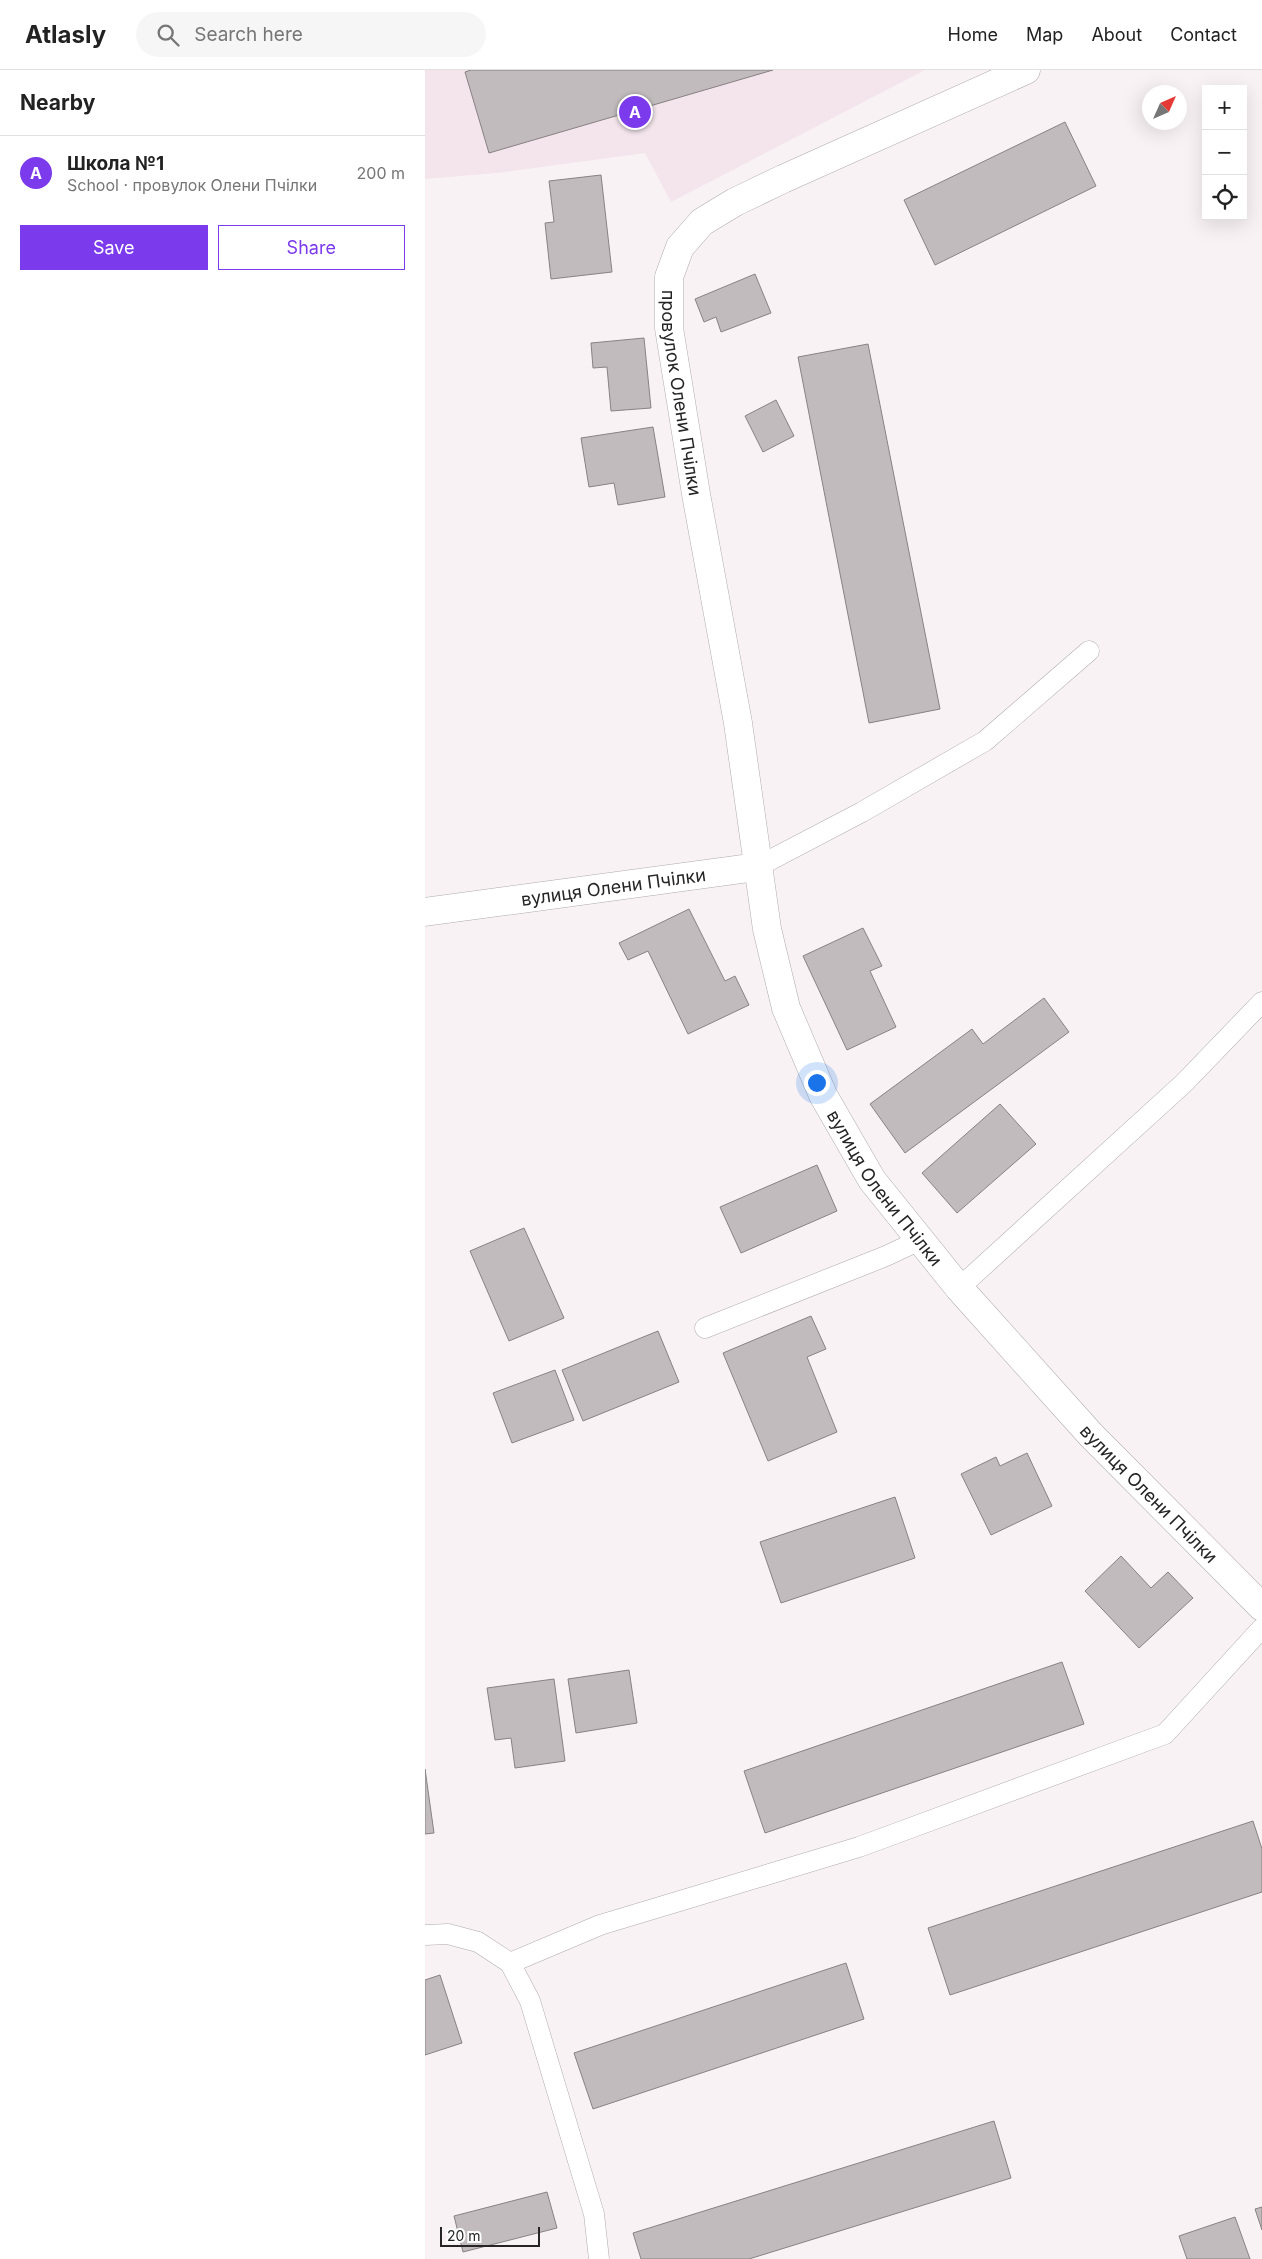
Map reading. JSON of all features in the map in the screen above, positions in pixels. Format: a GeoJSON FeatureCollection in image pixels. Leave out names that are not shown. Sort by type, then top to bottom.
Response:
{"type":"FeatureCollection","features":[{"type":"Feature","properties":{"kind":"street","name":"провулок Олени Пчілки"},"geometry":{"type":"LineString","coordinates":[[757,867],[738,723],[696,494],[669,328],[669,276],[680,247],[701,222],[735,202],[1026,70]]}},
{"type":"Feature","properties":{"kind":"street","name":"вулиця Олени Пчілки"},"geometry":{"type":"LineString","coordinates":[[425,912],[757,867],[767,929],[786,1008],[823,1095],[871,1180],[959,1288],[1091,1435],[1262,1607]]}},
{"type":"Feature","properties":{"kind":"lane"},"geometry":{"type":"LineString","coordinates":[[757,867],[862,812],[985,741],[1089,651]]}},
{"type":"Feature","properties":{"kind":"lane"},"geometry":{"type":"LineString","coordinates":[[959,1288],[1184,1083],[1262,1002]]}},
{"type":"Feature","properties":{"kind":"lane"},"geometry":{"type":"LineString","coordinates":[[705,1328],[886,1256],[920,1240]]}},
{"type":"Feature","properties":{"kind":"lane"},"geometry":{"type":"LineString","coordinates":[[510,1963],[600,1925],[859,1847],[1165,1734],[1262,1628]]}},
{"type":"Feature","properties":{"kind":"lane"},"geometry":{"type":"LineString","coordinates":[[425,1935],[447,1934],[478,1942],[510,1963],[533,2010],[594,2214],[599,2259]]}},
{"type":"Feature","properties":{"kind":"shaded area"},"geometry":{"type":"Polygon","coordinates":[[[425,70],[925,70],[671,202],[645,153],[497,173],[425,179],[425,70]]]}},
{"type":"Feature","properties":{"kind":"building"},"geometry":{"type":"Polygon","coordinates":[[[471,70],[773,70],[489,153],[465,72],[471,70]]]}},
{"type":"Feature","properties":{"kind":"building"},"geometry":{"type":"Polygon","coordinates":[[[1065,122],[1096,186],[935,265],[904,200],[1065,122]]]}},
{"type":"Feature","properties":{"kind":"building"},"geometry":{"type":"Polygon","coordinates":[[[601,175],[612,272],[551,279],[545,223],[554,222],[549,181],[601,175]]]}},
{"type":"Feature","properties":{"kind":"building"},"geometry":{"type":"Polygon","coordinates":[[[755,274],[771,313],[721,332],[716,317],[704,322],[695,299],[755,274]]]}},
{"type":"Feature","properties":{"kind":"building"},"geometry":{"type":"Polygon","coordinates":[[[644,338],[651,408],[611,411],[607,367],[593,368],[591,343],[644,338]]]}},
{"type":"Feature","properties":{"kind":"building"},"geometry":{"type":"Polygon","coordinates":[[[868,344],[940,709],[869,723],[798,357],[868,344]]]}},
{"type":"Feature","properties":{"kind":"building"},"geometry":{"type":"Polygon","coordinates":[[[776,400],[794,436],[763,452],[745,416],[776,400]]]}},
{"type":"Feature","properties":{"kind":"building"},"geometry":{"type":"Polygon","coordinates":[[[653,427],[665,497],[618,505],[614,483],[589,487],[581,438],[653,427]]]}},
{"type":"Feature","properties":{"kind":"building"},"geometry":{"type":"Polygon","coordinates":[[[689,909],[725,981],[735,976],[749,1005],[688,1034],[648,951],[628,960],[619,943],[689,909]]]}},
{"type":"Feature","properties":{"kind":"building"},"geometry":{"type":"Polygon","coordinates":[[[863,928],[882,966],[870,971],[896,1027],[847,1050],[803,956],[863,928]]]}},
{"type":"Feature","properties":{"kind":"building"},"geometry":{"type":"Polygon","coordinates":[[[1044,998],[1069,1032],[905,1153],[870,1104],[972,1029],[983,1044],[1044,998]]]}},
{"type":"Feature","properties":{"kind":"building"},"geometry":{"type":"Polygon","coordinates":[[[1000,1104],[1036,1144],[957,1213],[922,1173],[1000,1104]]]}},
{"type":"Feature","properties":{"kind":"building"},"geometry":{"type":"Polygon","coordinates":[[[817,1165],[837,1211],[741,1253],[720,1207],[817,1165]]]}},
{"type":"Feature","properties":{"kind":"building"},"geometry":{"type":"Polygon","coordinates":[[[524,1228],[564,1318],[509,1341],[470,1251],[524,1228]]]}},
{"type":"Feature","properties":{"kind":"building"},"geometry":{"type":"Polygon","coordinates":[[[811,1316],[826,1349],[807,1357],[837,1432],[768,1461],[723,1353],[811,1316]]]}},
{"type":"Feature","properties":{"kind":"building"},"geometry":{"type":"Polygon","coordinates":[[[658,1331],[679,1382],[583,1421],[562,1370],[658,1331]]]}},
{"type":"Feature","properties":{"kind":"building"},"geometry":{"type":"Polygon","coordinates":[[[555,1370],[574,1420],[512,1443],[493,1393],[555,1370]]]}},
{"type":"Feature","properties":{"kind":"building"},"geometry":{"type":"Polygon","coordinates":[[[1027,1453],[1052,1506],[991,1535],[961,1474],[996,1457],[1000,1466],[1027,1453]]]}},
{"type":"Feature","properties":{"kind":"building"},"geometry":{"type":"Polygon","coordinates":[[[895,1497],[915,1558],[781,1603],[760,1542],[895,1497]]]}},
{"type":"Feature","properties":{"kind":"building"},"geometry":{"type":"Polygon","coordinates":[[[1121,1556],[1151,1588],[1168,1572],[1193,1598],[1139,1648],[1085,1591],[1121,1556]]]}},
{"type":"Feature","properties":{"kind":"building"},"geometry":{"type":"Polygon","coordinates":[[[1062,1662],[1084,1724],[765,1833],[744,1771],[1062,1662]]]}},
{"type":"Feature","properties":{"kind":"building"},"geometry":{"type":"Polygon","coordinates":[[[629,1670],[637,1723],[576,1733],[568,1679],[629,1670]]]}},
{"type":"Feature","properties":{"kind":"building"},"geometry":{"type":"Polygon","coordinates":[[[554,1679],[565,1761],[515,1768],[511,1738],[495,1740],[487,1688],[554,1679]]]}},
{"type":"Feature","properties":{"kind":"building"},"geometry":{"type":"Polygon","coordinates":[[[425,1769],[434,1833],[425,1834],[425,1769]]]}},
{"type":"Feature","properties":{"kind":"building"},"geometry":{"type":"Polygon","coordinates":[[[1253,1821],[1262,1849],[1262,1892],[950,1995],[928,1928],[1253,1821]]]}},
{"type":"Feature","properties":{"kind":"building"},"geometry":{"type":"Polygon","coordinates":[[[846,1963],[864,2019],[593,2109],[574,2053],[846,1963]]]}},
{"type":"Feature","properties":{"kind":"building"},"geometry":{"type":"Polygon","coordinates":[[[440,1975],[462,2043],[425,2055],[425,1980],[440,1975]]]}},
{"type":"Feature","properties":{"kind":"building"},"geometry":{"type":"Polygon","coordinates":[[[994,2121],[1011,2178],[749,2259],[641,2259],[633,2233],[994,2121]]]}},
{"type":"Feature","properties":{"kind":"building"},"geometry":{"type":"Polygon","coordinates":[[[547,2192],[557,2228],[463,2252],[454,2216],[547,2192]]]}},
{"type":"Feature","properties":{"kind":"building"},"geometry":{"type":"Polygon","coordinates":[[[1262,2207],[1262,2230],[1255,2209],[1262,2207]]]}},
{"type":"Feature","properties":{"kind":"building"},"geometry":{"type":"Polygon","coordinates":[[[1235,2217],[1250,2259],[1187,2259],[1179,2236],[1235,2217]]]}},
{"type":"Feature","properties":{"kind":"place","name":"Школа №1"},"geometry":{"type":"Point","coordinates":[635,112]}}]}
